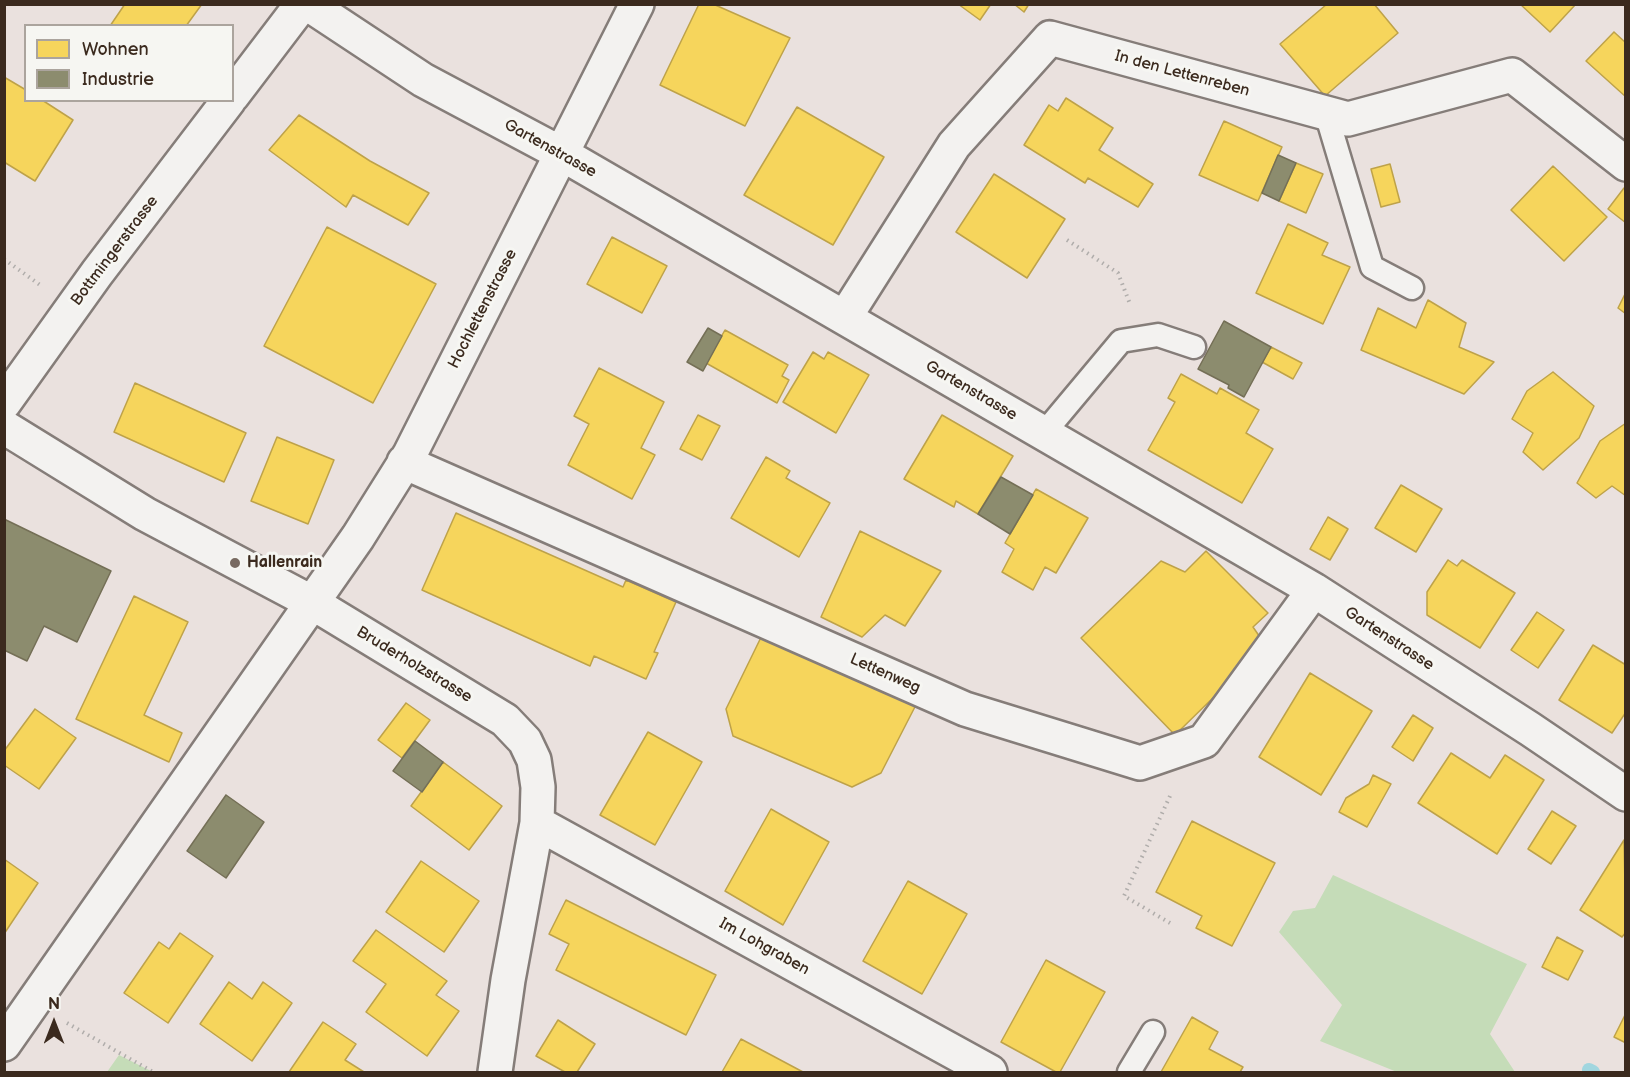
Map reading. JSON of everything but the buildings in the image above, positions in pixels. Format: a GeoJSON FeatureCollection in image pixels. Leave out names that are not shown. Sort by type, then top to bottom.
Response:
{"type":"FeatureCollection","features":[{"type":"Feature","properties":{"kind":"street"},"geometry":{"type":"LineString","coordinates":[[234,93],[302,4]]}},
{"type":"Feature","properties":{"kind":"street","name":"Gartenstrasse"},"geometry":{"type":"LineString","coordinates":[[308,4],[423,80],[562,154],[1314,590],[1530,729],[1626,794]]}},
{"type":"Feature","properties":{"kind":"street","name":"Hochlettenstrasse"},"geometry":{"type":"LineString","coordinates":[[311,602],[358,537],[404,462],[637,4]]}},
{"type":"Feature","properties":{"kind":"street","name":"In den Lettenreben"},"geometry":{"type":"LineString","coordinates":[[845,317],[954,146],[1050,38],[1348,118],[1512,75],[1626,164]]}},
{"type":"Feature","properties":{"kind":"street","name":"Bottmingerstrasse"},"geometry":{"type":"LineString","coordinates":[[4,403],[98,273],[227,102]]}},
{"type":"Feature","properties":{"kind":"street","name":"Bruderholzstrasse"},"geometry":{"type":"LineString","coordinates":[[4,427],[145,514],[311,602],[505,720],[525,741],[534,760],[538,787],[537,823],[508,980],[495,1072]]}},
{"type":"Feature","properties":{"kind":"street","name":"Lettenweg"},"geometry":{"type":"LineString","coordinates":[[404,462],[965,709],[1140,763],[1204,741],[1314,590]]}},
{"type":"Feature","properties":{"kind":"street"},"geometry":{"type":"LineString","coordinates":[[4,1044],[311,602]]}},
{"type":"Feature","properties":{"kind":"street","name":"Im Lohgraben"},"geometry":{"type":"LineString","coordinates":[[537,823],[990,1072]]}},
{"type":"Feature","properties":{"kind":"lane"},"geometry":{"type":"LineString","coordinates":[[1326,112],[1372,267],[1412,288]]}},
{"type":"Feature","properties":{"kind":"lane"},"geometry":{"type":"LineString","coordinates":[[1044,433],[1121,341],[1158,335],[1194,347]]}},
{"type":"Feature","properties":{"kind":"lane"},"geometry":{"type":"LineString","coordinates":[[1129,1072],[1153,1032]]}},
{"type":"Feature","properties":{"kind":"path"},"geometry":{"type":"LineString","coordinates":[[1067,240],[1118,273],[1144,338]]}},
{"type":"Feature","properties":{"kind":"path"},"geometry":{"type":"LineString","coordinates":[[1170,923],[1124,896],[1192,746]]}},
{"type":"Feature","properties":{"kind":"path"},"geometry":{"type":"LineString","coordinates":[[33,1002],[153,1072]]}},
{"type":"Feature","properties":{"kind":"green space"},"geometry":{"type":"Polygon","coordinates":[[[1333,875],[1527,964],[1490,1034],[1515,1072],[1397,1072],[1320,1041],[1342,1005],[1279,932],[1293,911],[1315,908],[1333,875]]]}},
{"type":"Feature","properties":{"kind":"green space"},"geometry":{"type":"Polygon","coordinates":[[[119,1055],[153,1072],[107,1072],[119,1055]]]}},
{"type":"Feature","properties":{"kind":"waterway"},"geometry":{"type":"LineString","coordinates":[[1589,1070],[1593,1072]]}},
{"type":"Feature","properties":{"kind":"place","name":"Hallenrain"},"geometry":{"type":"Point","coordinates":[235,563]}}]}
